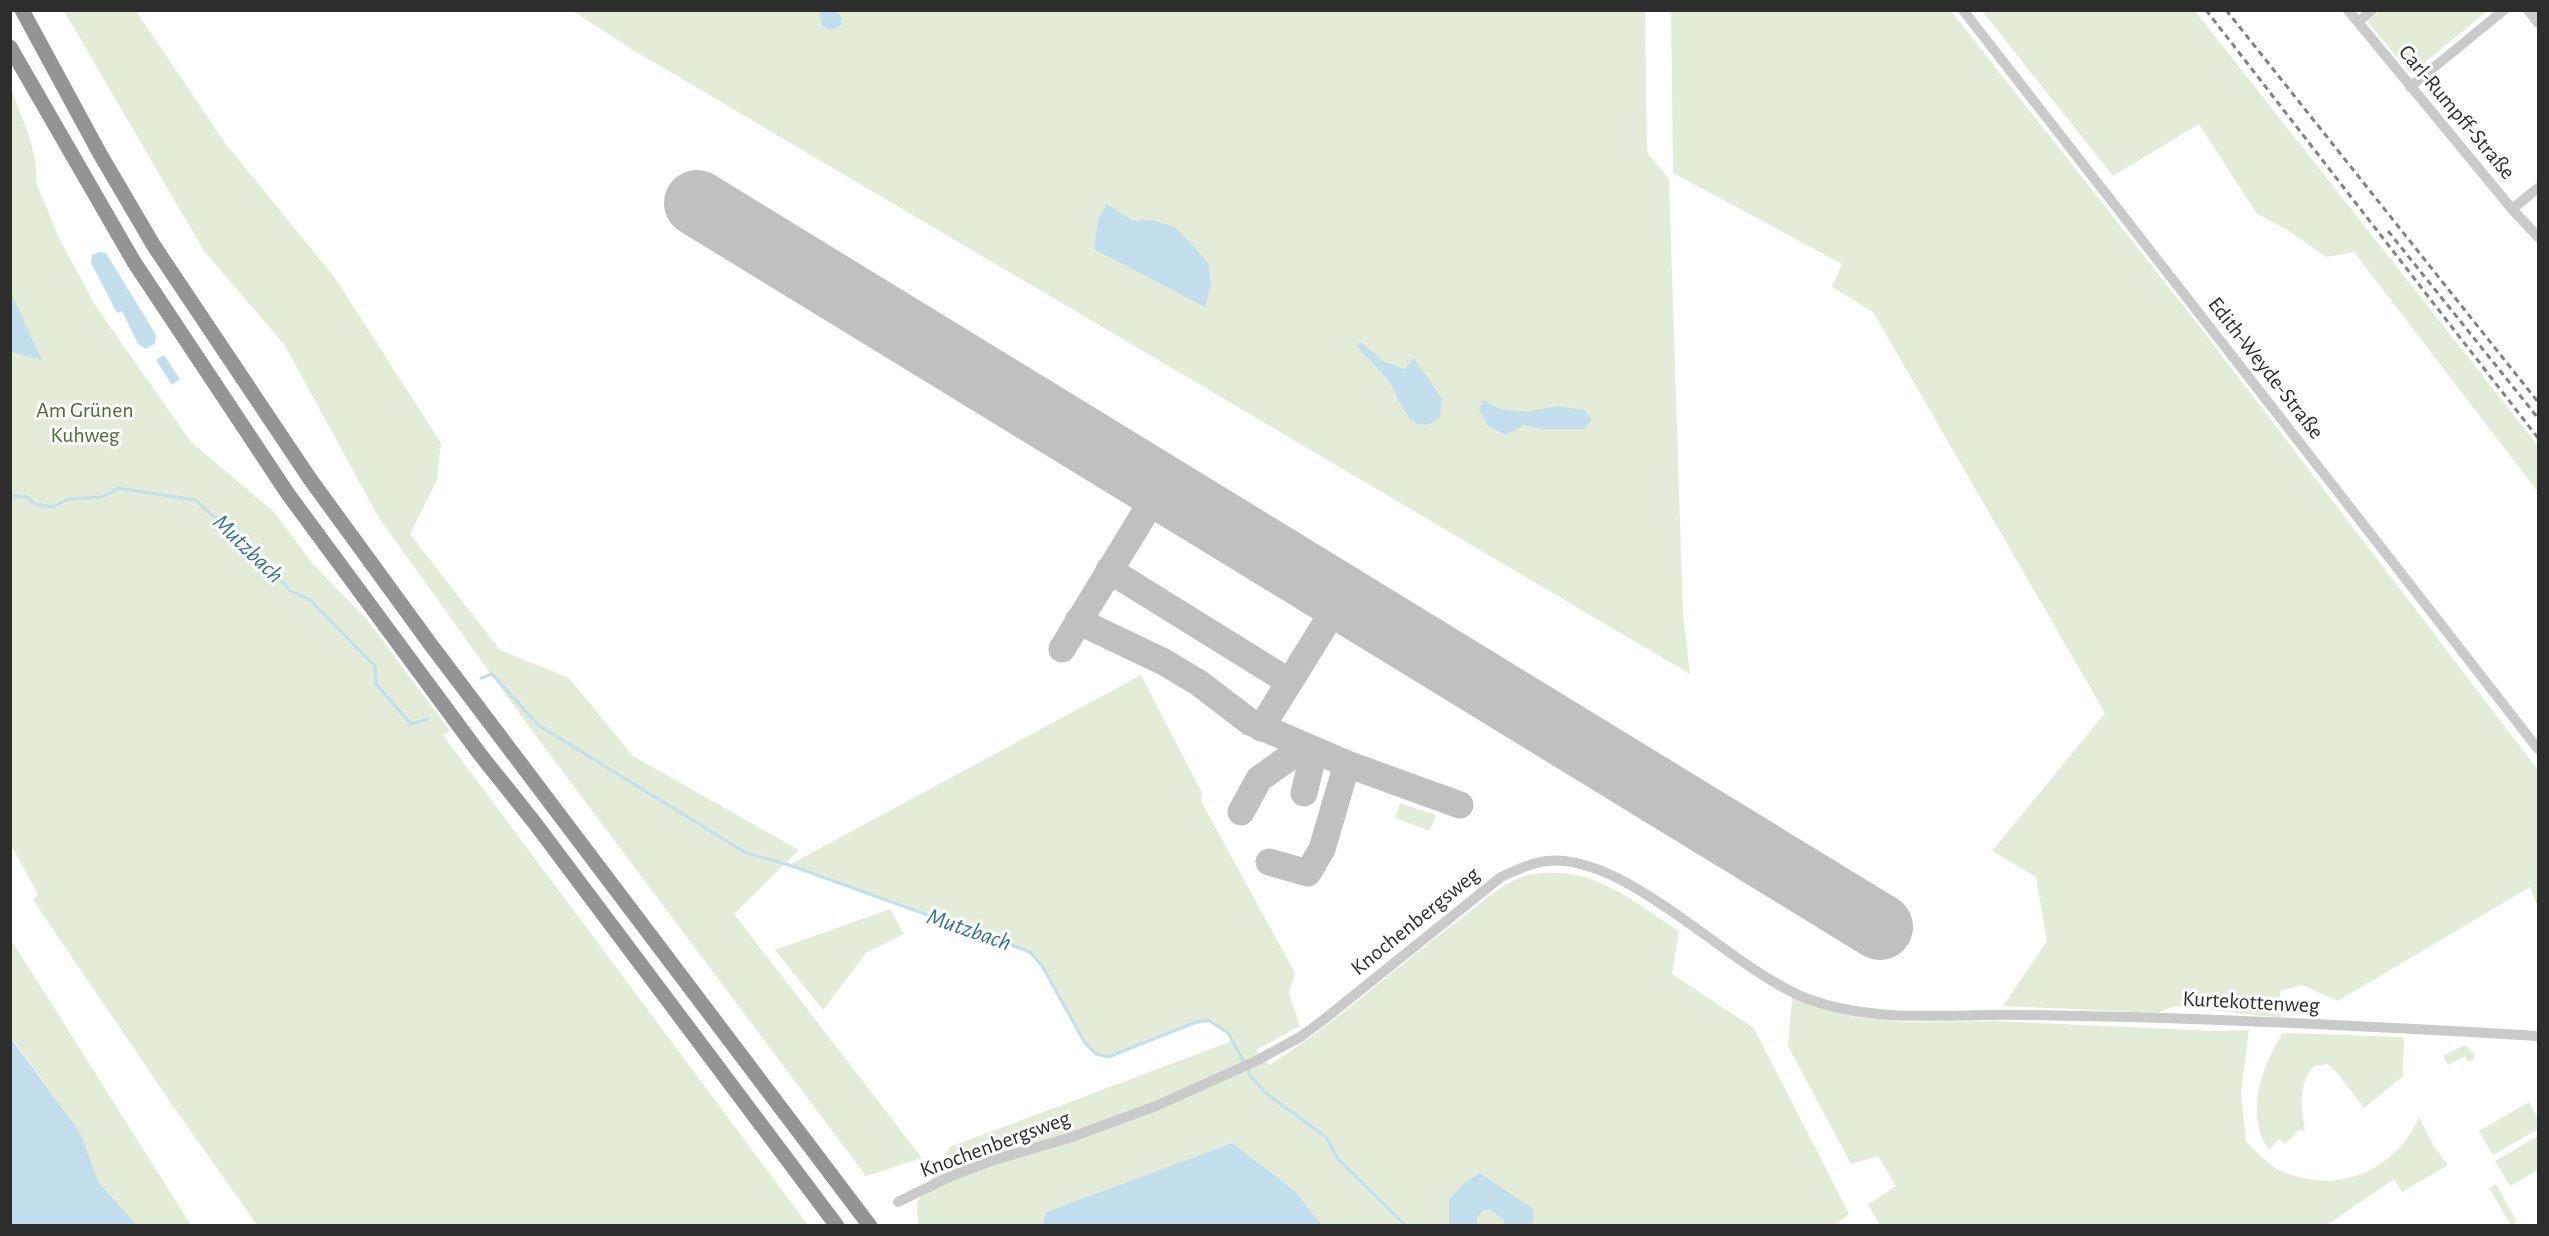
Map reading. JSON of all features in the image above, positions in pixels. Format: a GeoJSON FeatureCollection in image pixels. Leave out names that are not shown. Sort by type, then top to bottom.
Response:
{"type":"FeatureCollection","features":[{"type":"Feature","properties":{"kind":"highway"},"geometry":{"type":"LineString","coordinates":[[22,10],[100,154],[154,246],[310,479],[431,645],[870,1226]]}},
{"type":"Feature","properties":{"kind":"highway"},"geometry":{"type":"LineString","coordinates":[[10,47],[134,262],[288,494],[479,753],[837,1226]]}},
{"type":"Feature","properties":{"kind":"street","name":"Edith-Weyde-Straße"},"geometry":{"type":"LineString","coordinates":[[1963,10],[2538,749]]}},
{"type":"Feature","properties":{"kind":"street","name":"Carl-Rumpff-Straße"},"geometry":{"type":"LineString","coordinates":[[2348,10],[2512,209],[2538,237]]}},
{"type":"Feature","properties":{"kind":"street"},"geometry":{"type":"LineString","coordinates":[[2358,22],[2372,10]]}},
{"type":"Feature","properties":{"kind":"street"},"geometry":{"type":"LineString","coordinates":[[2410,87],[2504,10]]}},
{"type":"Feature","properties":{"kind":"street"},"geometry":{"type":"LineString","coordinates":[[2528,10],[2538,23]]}},
{"type":"Feature","properties":{"kind":"street"},"geometry":{"type":"LineString","coordinates":[[2512,209],[2538,188]]}},
{"type":"Feature","properties":{"kind":"street","name":"Knochenbergsweg"},"geometry":{"type":"LineString","coordinates":[[898,1202],[949,1177],[994,1160],[1080,1134],[1156,1106],[1256,1061],[1300,1037],[1322,1021],[1501,877],[1524,866],[1548,861],[1568,862],[1608,873],[1644,893],[1699,933],[1772,980],[1805,998],[1849,1011],[1889,1016],[1961,1015]]}},
{"type":"Feature","properties":{"kind":"street","name":"Kurtekottenweg"},"geometry":{"type":"LineString","coordinates":[[1961,1015],[2184,1018],[2538,1036]]}},
{"type":"Feature","properties":{"kind":"green space"},"geometry":{"type":"Polygon","coordinates":[[[64,11],[136,11],[225,143],[335,278],[441,443],[437,480],[410,534],[500,650],[569,678],[633,756],[799,850],[734,914],[922,1158],[866,1176],[521,716],[379,518],[284,344],[204,251],[64,11]]]}},
{"type":"Feature","properties":{"kind":"green space"},"geometry":{"type":"Polygon","coordinates":[[[573,11],[1645,11],[1647,152],[1669,179],[1683,614],[1690,674],[633,50],[573,11]]]}},
{"type":"Feature","properties":{"kind":"green space"},"geometry":{"type":"Polygon","coordinates":[[[1671,11],[1951,11],[2197,323],[2538,770],[2538,907],[2530,887],[2338,1001],[2302,985],[2280,991],[2281,1018],[2176,1006],[2156,1013],[2003,1006],[2047,941],[2036,877],[1992,851],[2105,713],[1873,312],[1832,287],[1842,264],[1673,173],[1671,11]]]}},
{"type":"Feature","properties":{"kind":"green space"},"geometry":{"type":"Polygon","coordinates":[[[1982,11],[2195,11],[2538,446],[2538,492],[2354,252],[2326,257],[2286,229],[2257,214],[2199,124],[2113,176],[1982,11]]]}},
{"type":"Feature","properties":{"kind":"green space"},"geometry":{"type":"Polygon","coordinates":[[[2380,11],[2487,11],[2411,74],[2367,21],[2380,11]]]}},
{"type":"Feature","properties":{"kind":"green space","name":"Am Grünen Kuhweg"},"geometry":{"type":"Polygon","coordinates":[[[10,86],[32,146],[36,182],[58,236],[95,305],[191,442],[274,512],[313,564],[368,621],[450,731],[443,735],[808,1225],[257,1225],[175,1109],[33,900],[38,894],[11,845],[10,86]]]}},
{"type":"Feature","properties":{"kind":"green space"},"geometry":{"type":"Polygon","coordinates":[[[1141,675],[1202,793],[1201,801],[1295,973],[1289,993],[1300,1026],[1256,1050],[1269,1065],[1317,1032],[1500,888],[1523,877],[1544,873],[1565,873],[1585,877],[1614,889],[1679,931],[1672,974],[1754,1028],[1849,1214],[1835,1226],[1322,1225],[1294,1190],[1232,1143],[1046,1212],[1042,1225],[918,1225],[917,1202],[950,1147],[1232,1041],[1228,1033],[1208,1020],[1194,1023],[1108,1057],[1096,1054],[1085,1043],[1042,966],[1030,952],[990,935],[789,865],[1141,675]]]}},
{"type":"Feature","properties":{"kind":"green space"},"geometry":{"type":"Polygon","coordinates":[[[1400,803],[1436,815],[1430,831],[1395,818],[1400,803]]]}},
{"type":"Feature","properties":{"kind":"green space"},"geometry":{"type":"Polygon","coordinates":[[[890,909],[904,934],[866,953],[823,1010],[775,950],[890,909]]]}},
{"type":"Feature","properties":{"kind":"green space"},"geometry":{"type":"Polygon","coordinates":[[[10,938],[191,1225],[137,1225],[99,1183],[80,1132],[11,1037],[10,938]]]}},
{"type":"Feature","properties":{"kind":"green space"},"geometry":{"type":"Polygon","coordinates":[[[1792,998],[1854,1017],[1906,1022],[1994,1021],[2215,1031],[2249,1030],[2241,1093],[2246,1142],[2277,1169],[2314,1180],[2351,1177],[2368,1171],[2398,1149],[2410,1134],[2419,1117],[2433,1145],[2448,1165],[2402,1192],[2394,1179],[2327,1225],[1880,1225],[1868,1205],[1896,1186],[1878,1156],[1851,1164],[1788,1046],[1792,998]]]}},
{"type":"Feature","properties":{"kind":"green space"},"geometry":{"type":"Polygon","coordinates":[[[2283,1033],[2402,1037],[2404,1040],[2403,1076],[2364,1108],[2334,1069],[2327,1064],[2314,1066],[2303,1088],[2302,1114],[2305,1131],[2299,1130],[2285,1144],[2279,1139],[2269,1150],[2262,1137],[2257,1106],[2268,1060],[2283,1033]]]}},
{"type":"Feature","properties":{"kind":"green space"},"geometry":{"type":"Polygon","coordinates":[[[2465,1045],[2475,1055],[2474,1059],[2468,1062],[2465,1056],[2448,1065],[2443,1056],[2465,1045]]]}},
{"type":"Feature","properties":{"kind":"green space"},"geometry":{"type":"Polygon","coordinates":[[[2529,1102],[2538,1119],[2538,1129],[2493,1155],[2479,1131],[2529,1102]]]}},
{"type":"Feature","properties":{"kind":"green space"},"geometry":{"type":"Polygon","coordinates":[[[2538,1136],[2538,1170],[2510,1186],[2495,1161],[2538,1136]]]}},
{"type":"Feature","properties":{"kind":"green space"},"geometry":{"type":"Polygon","coordinates":[[[2496,1184],[2517,1222],[2511,1225],[2489,1188],[2496,1184]]]}},
{"type":"Feature","properties":{"kind":"water"},"geometry":{"type":"Polygon","coordinates":[[[819,11],[837,11],[842,24],[829,30],[822,25],[819,11]]]}},
{"type":"Feature","properties":{"kind":"water"},"geometry":{"type":"Polygon","coordinates":[[[1107,204],[1133,221],[1151,220],[1175,227],[1197,250],[1209,265],[1211,284],[1205,307],[1094,249],[1098,220],[1107,204]]]}},
{"type":"Feature","properties":{"kind":"water"},"geometry":{"type":"Polygon","coordinates":[[[99,252],[106,253],[156,335],[155,343],[146,349],[138,344],[122,311],[117,313],[91,263],[92,255],[99,252]]]}},
{"type":"Feature","properties":{"kind":"water"},"geometry":{"type":"Polygon","coordinates":[[[11,293],[42,360],[11,352],[11,293]]]}},
{"type":"Feature","properties":{"kind":"water"},"geometry":{"type":"Polygon","coordinates":[[[1360,342],[1385,362],[1405,369],[1414,358],[1442,399],[1440,417],[1421,425],[1414,422],[1403,408],[1389,382],[1357,346],[1360,342]]]}},
{"type":"Feature","properties":{"kind":"water"},"geometry":{"type":"Polygon","coordinates":[[[164,355],[180,379],[172,385],[156,360],[164,355]]]}},
{"type":"Feature","properties":{"kind":"water"},"geometry":{"type":"Polygon","coordinates":[[[1483,400],[1500,409],[1527,412],[1557,406],[1585,410],[1592,420],[1584,429],[1541,429],[1524,425],[1506,435],[1488,426],[1479,409],[1483,400]]]}},
{"type":"Feature","properties":{"kind":"water"},"geometry":{"type":"Polygon","coordinates":[[[10,1037],[80,1132],[99,1183],[137,1225],[11,1225],[10,1037]]]}},
{"type":"Feature","properties":{"kind":"water"},"geometry":{"type":"Polygon","coordinates":[[[1232,1143],[1294,1190],[1322,1225],[1042,1225],[1046,1212],[1232,1143]]]}},
{"type":"Feature","properties":{"kind":"water"},"geometry":{"type":"Polygon","coordinates":[[[1480,1173],[1533,1209],[1534,1219],[1531,1225],[1504,1225],[1504,1220],[1489,1209],[1483,1210],[1477,1218],[1477,1225],[1449,1225],[1449,1200],[1463,1184],[1480,1173]]]}},
{"type":"Feature","properties":{"kind":"waterway","name":"Mutzbach"},"geometry":{"type":"LineString","coordinates":[[10,496],[26,497],[35,504],[52,507],[69,499],[102,497],[118,488],[195,500],[273,569],[289,590],[310,600],[375,666],[376,684],[411,724],[428,719]]}},
{"type":"Feature","properties":{"kind":"waterway","name":"Mutzbach"},"geometry":{"type":"LineString","coordinates":[[481,678],[492,674],[538,725],[746,853],[789,865],[1030,952],[1042,966],[1085,1043],[1096,1054],[1108,1057],[1194,1023],[1208,1020],[1228,1033],[1244,1062]]}},
{"type":"Feature","properties":{"kind":"waterway","name":"Mutzbach"},"geometry":{"type":"LineString","coordinates":[[1247,1068],[1251,1077],[1268,1095],[1326,1137],[1338,1159],[1406,1226]]}},
{"type":"Feature","properties":{"kind":"taxiway"},"geometry":{"type":"LineString","coordinates":[[1062,649],[1160,488]]}},
{"type":"Feature","properties":{"kind":"taxiway"},"geometry":{"type":"LineString","coordinates":[[1109,570],[1288,681]]}},
{"type":"Feature","properties":{"kind":"taxiway"},"geometry":{"type":"LineString","coordinates":[[1261,728],[1341,599]]}},
{"type":"Feature","properties":{"kind":"taxiway"},"geometry":{"type":"LineString","coordinates":[[1078,621],[1164,662],[1199,683],[1250,722],[1347,764],[1322,849],[1308,873],[1269,862]]}},
{"type":"Feature","properties":{"kind":"taxiway"},"geometry":{"type":"LineString","coordinates":[[1241,812],[1259,779],[1304,747]]}},
{"type":"Feature","properties":{"kind":"taxiway"},"geometry":{"type":"LineString","coordinates":[[1304,793],[1314,752]]}},
{"type":"Feature","properties":{"kind":"taxiway"},"geometry":{"type":"LineString","coordinates":[[1347,764],[1460,805]]}},
{"type":"Feature","properties":{"kind":"runway"},"geometry":{"type":"LineString","coordinates":[[697,203],[1880,927]]}},
{"type":"Feature","properties":{"kind":"railway"},"geometry":{"type":"LineString","coordinates":[[2206,10],[2538,438]]}},
{"type":"Feature","properties":{"kind":"railway"},"geometry":{"type":"LineString","coordinates":[[2226,10],[2538,402]]}},
{"type":"Feature","properties":{"kind":"railway"},"geometry":{"type":"LineString","coordinates":[[2388,231],[2538,418]]}}]}
